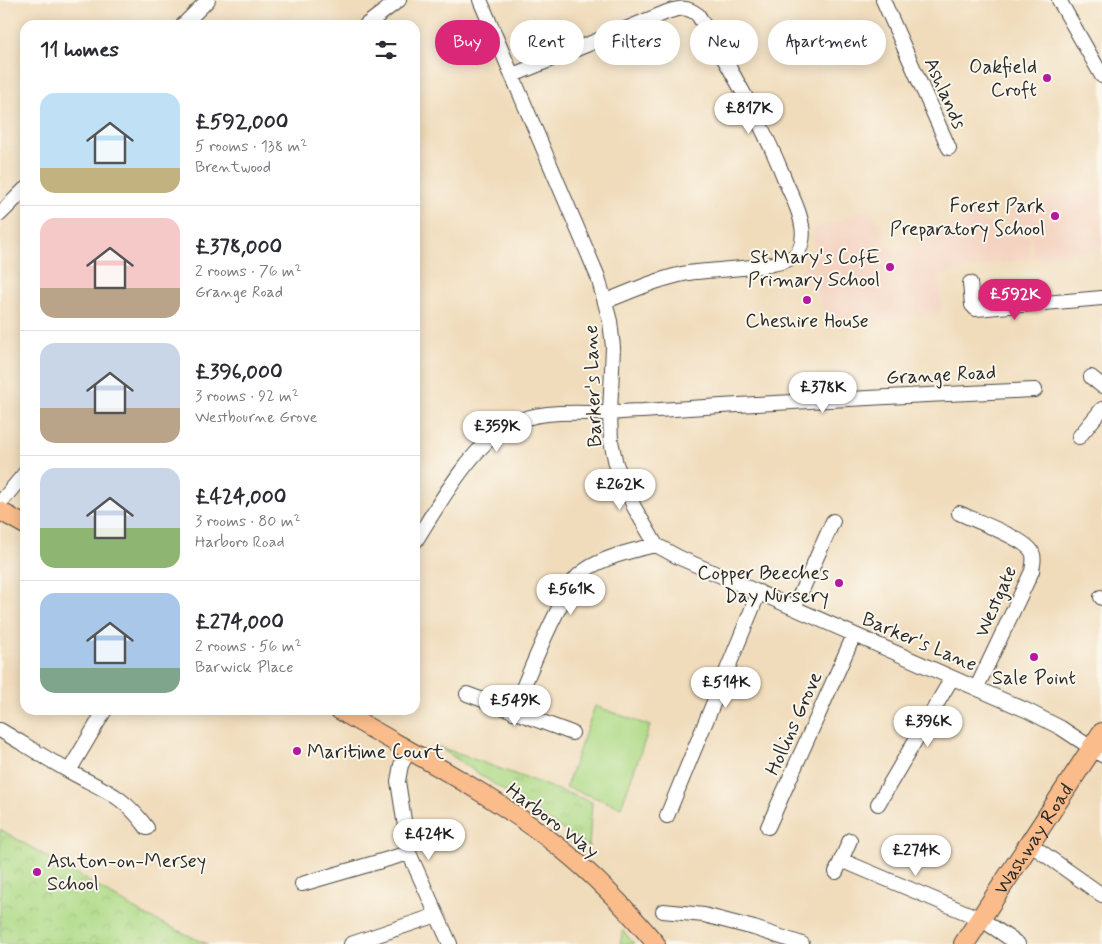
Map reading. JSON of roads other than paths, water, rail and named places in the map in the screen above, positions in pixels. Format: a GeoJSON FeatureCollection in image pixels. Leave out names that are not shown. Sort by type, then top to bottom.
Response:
{"type":"FeatureCollection","features":[{"type":"Feature","properties":{"kind":"highway","name":"Washway Road"},"geometry":{"type":"LineString","coordinates":[[964,944],[1030,844],[1099,745]]}},
{"type":"Feature","properties":{"kind":"main road"},"geometry":{"type":"LineString","coordinates":[[0,511],[20,523]]}},
{"type":"Feature","properties":{"kind":"main road","name":"Harboro Way"},"geometry":{"type":"LineString","coordinates":[[348,715],[507,810],[560,848],[624,908],[656,944]]}},
{"type":"Feature","properties":{"kind":"street"},"geometry":{"type":"LineString","coordinates":[[188,20],[208,0]]}},
{"type":"Feature","properties":{"kind":"street"},"geometry":{"type":"LineString","coordinates":[[373,20],[399,0]]}},
{"type":"Feature","properties":{"kind":"street","name":"Barker's Lane"},"geometry":{"type":"LineString","coordinates":[[480,0],[598,277],[606,301],[613,347],[610,412],[611,441],[616,464],[634,507],[656,545],[678,557],[977,688],[1099,745]]}},
{"type":"Feature","properties":{"kind":"street","name":"Ashlands"},"geometry":{"type":"LineString","coordinates":[[883,0],[949,148]]}},
{"type":"Feature","properties":{"kind":"street"},"geometry":{"type":"LineString","coordinates":[[1059,0],[1102,76]]}},
{"type":"Feature","properties":{"kind":"street"},"geometry":{"type":"LineString","coordinates":[[513,75],[667,12],[680,8],[692,10],[698,16],[751,106],[801,218],[803,239],[794,257],[777,263],[689,273],[606,301]]}},
{"type":"Feature","properties":{"kind":"street"},"geometry":{"type":"LineString","coordinates":[[0,214],[20,194]]}},
{"type":"Feature","properties":{"kind":"street"},"geometry":{"type":"LineString","coordinates":[[970,283],[972,305],[976,309],[1102,298]]}},
{"type":"Feature","properties":{"kind":"street","name":"Grange Road"},"geometry":{"type":"LineString","coordinates":[[420,534],[455,479],[480,449],[498,432],[509,425],[530,417],[556,413],[610,412],[812,400],[1035,390]]}},
{"type":"Feature","properties":{"kind":"street"},"geometry":{"type":"LineString","coordinates":[[1080,437],[1102,409]]}},
{"type":"Feature","properties":{"kind":"street"},"geometry":{"type":"LineString","coordinates":[[0,503],[20,479]]}},
{"type":"Feature","properties":{"kind":"street","name":"Westgate"},"geometry":{"type":"LineString","coordinates":[[959,513],[1023,542],[1033,553],[1034,561],[1027,582],[977,688]]}},
{"type":"Feature","properties":{"kind":"street"},"geometry":{"type":"LineString","coordinates":[[794,608],[833,521]]}},
{"type":"Feature","properties":{"kind":"street"},"geometry":{"type":"LineString","coordinates":[[513,712],[542,642],[576,577],[606,560],[638,548],[656,545]]}},
{"type":"Feature","properties":{"kind":"street"},"geometry":{"type":"LineString","coordinates":[[667,816],[759,592]]}},
{"type":"Feature","properties":{"kind":"street","name":"Hollins Grove"},"geometry":{"type":"LineString","coordinates":[[768,827],[854,635]]}},
{"type":"Feature","properties":{"kind":"street"},"geometry":{"type":"LineString","coordinates":[[878,804],[952,678]]}},
{"type":"Feature","properties":{"kind":"street"},"geometry":{"type":"LineString","coordinates":[[467,694],[572,734]]}},
{"type":"Feature","properties":{"kind":"street"},"geometry":{"type":"LineString","coordinates":[[69,771],[101,715]]}},
{"type":"Feature","properties":{"kind":"street"},"geometry":{"type":"LineString","coordinates":[[0,730],[69,771],[112,793],[125,802],[147,828]]}},
{"type":"Feature","properties":{"kind":"street"},"geometry":{"type":"LineString","coordinates":[[409,750],[401,766],[398,781],[410,853],[450,944]]}},
{"type":"Feature","properties":{"kind":"street"},"geometry":{"type":"LineString","coordinates":[[850,840],[839,866],[981,919],[1018,944]]}},
{"type":"Feature","properties":{"kind":"street"},"geometry":{"type":"LineString","coordinates":[[1030,844],[1102,895]]}},
{"type":"Feature","properties":{"kind":"street"},"geometry":{"type":"LineString","coordinates":[[302,884],[410,853]]}},
{"type":"Feature","properties":{"kind":"street"},"geometry":{"type":"LineString","coordinates":[[663,910],[704,915],[754,928],[802,944]]}},
{"type":"Feature","properties":{"kind":"street"},"geometry":{"type":"LineString","coordinates":[[351,944],[437,915]]}},
{"type":"Feature","properties":{"kind":"place","name":"Oakfield Croft"},"geometry":{"type":"Point","coordinates":[1047,78]}},
{"type":"Feature","properties":{"kind":"place","name":"Forest Park Preparatory School"},"geometry":{"type":"Point","coordinates":[1055,216]}},
{"type":"Feature","properties":{"kind":"place","name":"St Mary's CofE Primary School"},"geometry":{"type":"Point","coordinates":[890,267]}},
{"type":"Feature","properties":{"kind":"place","name":"Cheshire House"},"geometry":{"type":"Point","coordinates":[807,300]}},
{"type":"Feature","properties":{"kind":"place","name":"Copper Beeches Day Nursery"},"geometry":{"type":"Point","coordinates":[839,583]}},
{"type":"Feature","properties":{"kind":"place","name":"Sale Point"},"geometry":{"type":"Point","coordinates":[1034,657]}},
{"type":"Feature","properties":{"kind":"place","name":"Maritime Court"},"geometry":{"type":"Point","coordinates":[297,751]}},
{"type":"Feature","properties":{"kind":"place","name":"Ashton-on-Mersey School"},"geometry":{"type":"Point","coordinates":[37,872]}}]}
